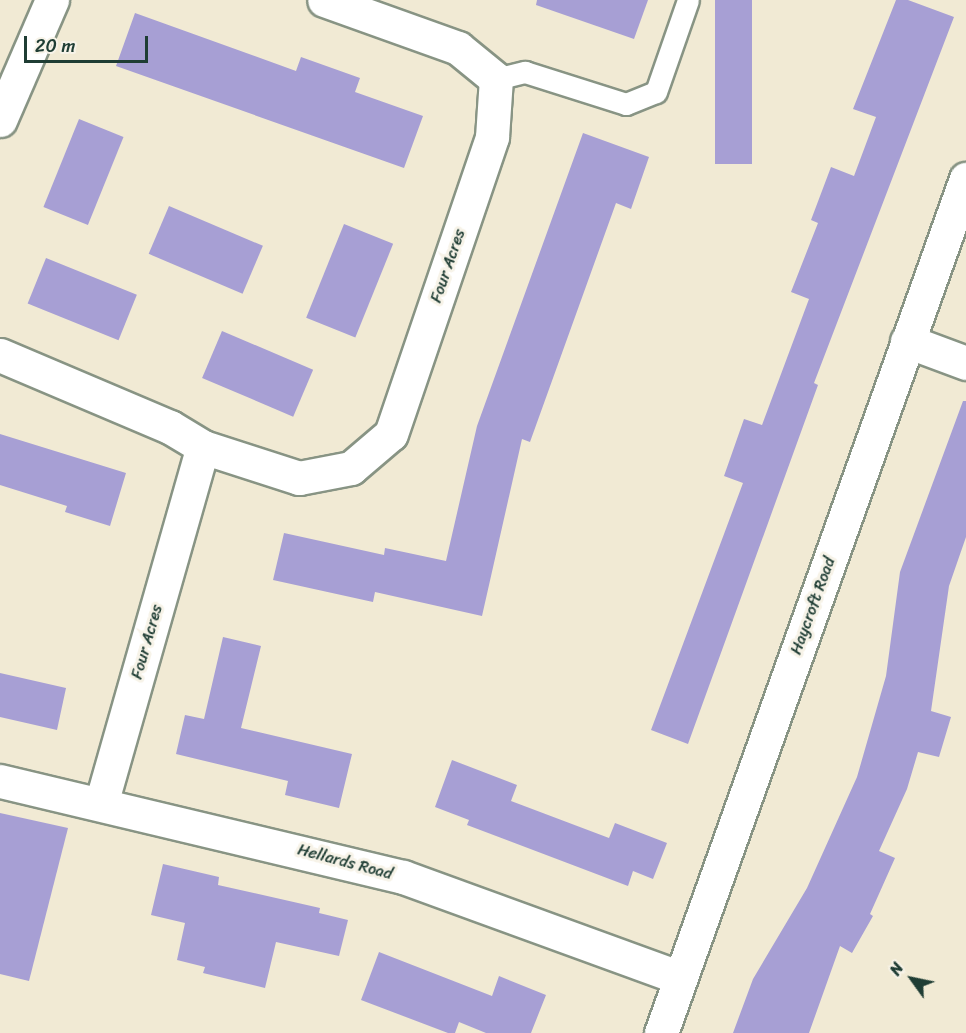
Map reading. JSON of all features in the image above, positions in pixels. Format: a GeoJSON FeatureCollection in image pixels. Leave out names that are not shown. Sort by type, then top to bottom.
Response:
{"type":"FeatureCollection","features":[{"type":"Feature","properties":{"kind":"street"},"geometry":{"type":"LineString","coordinates":[[0,120],[52,0]]}},
{"type":"Feature","properties":{"kind":"street"},"geometry":{"type":"LineString","coordinates":[[324,0],[458,48],[496,79]]}},
{"type":"Feature","properties":{"kind":"street","name":"Four Acres"},"geometry":{"type":"LineString","coordinates":[[0,355],[170,427],[203,447],[298,478],[351,468],[391,434],[492,137],[496,79]]}},
{"type":"Feature","properties":{"kind":"street","name":"Haycroft Road"},"geometry":{"type":"LineString","coordinates":[[661,1033],[966,179]]}},
{"type":"Feature","properties":{"kind":"street"},"geometry":{"type":"LineString","coordinates":[[907,341],[966,363]]}},
{"type":"Feature","properties":{"kind":"street","name":"Four Acres"},"geometry":{"type":"LineString","coordinates":[[101,804],[203,447]]}},
{"type":"Feature","properties":{"kind":"street","name":"Hellards Road"},"geometry":{"type":"LineString","coordinates":[[0,781],[404,877],[680,978]]}},
{"type":"Feature","properties":{"kind":"lane"},"geometry":{"type":"LineString","coordinates":[[496,79],[525,72],[626,104],[656,92],[688,0]]}},
{"type":"Feature","properties":{"kind":"building"},"geometry":{"type":"Polygon","coordinates":[[[537,0],[648,0],[634,39],[536,5],[537,0]]]}},
{"type":"Feature","properties":{"kind":"building"},"geometry":{"type":"Polygon","coordinates":[[[715,0],[752,0],[752,164],[715,164],[715,0]]]}},
{"type":"Feature","properties":{"kind":"building"},"geometry":{"type":"Polygon","coordinates":[[[896,0],[908,0],[954,17],[814,383],[818,385],[688,744],[651,730],[743,483],[724,476],[744,419],[762,425],[809,299],[791,292],[818,223],[811,220],[831,167],[854,176],[876,117],[853,109],[896,0]]]}},
{"type":"Feature","properties":{"kind":"building"},"geometry":{"type":"Polygon","coordinates":[[[135,13],[296,71],[301,57],[360,78],[355,92],[423,116],[404,168],[116,66],[135,13]]]}},
{"type":"Feature","properties":{"kind":"building"},"geometry":{"type":"Polygon","coordinates":[[[79,119],[124,137],[88,225],[43,207],[79,119]]]}},
{"type":"Feature","properties":{"kind":"building"},"geometry":{"type":"Polygon","coordinates":[[[583,133],[649,157],[631,209],[616,203],[530,442],[522,439],[482,616],[375,592],[373,602],[273,580],[284,533],[384,555],[385,548],[446,561],[477,426],[583,133]]]}},
{"type":"Feature","properties":{"kind":"building"},"geometry":{"type":"Polygon","coordinates":[[[169,206],[263,246],[243,294],[149,254],[169,206]]]}},
{"type":"Feature","properties":{"kind":"building"},"geometry":{"type":"Polygon","coordinates":[[[344,224],[393,244],[355,337],[306,318],[344,224]]]}},
{"type":"Feature","properties":{"kind":"building"},"geometry":{"type":"Polygon","coordinates":[[[46,258],[137,295],[119,340],[28,303],[46,258]]]}},
{"type":"Feature","properties":{"kind":"building"},"geometry":{"type":"Polygon","coordinates":[[[222,331],[313,370],[293,417],[202,378],[222,331]]]}},
{"type":"Feature","properties":{"kind":"building"},"geometry":{"type":"Polygon","coordinates":[[[963,401],[966,401],[966,537],[949,586],[931,711],[951,717],[939,757],[918,752],[907,789],[879,851],[895,858],[870,914],[873,916],[852,953],[840,946],[809,1033],[733,1033],[753,979],[807,888],[857,777],[886,676],[900,572],[963,401]]]}},
{"type":"Feature","properties":{"kind":"building"},"geometry":{"type":"Polygon","coordinates":[[[0,434],[126,473],[110,526],[65,512],[67,506],[0,485],[0,434]]]}},
{"type":"Feature","properties":{"kind":"building"},"geometry":{"type":"Polygon","coordinates":[[[223,637],[261,646],[241,728],[352,754],[339,808],[285,795],[288,781],[176,754],[185,715],[204,719],[223,637]]]}},
{"type":"Feature","properties":{"kind":"building"},"geometry":{"type":"Polygon","coordinates":[[[0,673],[66,688],[57,730],[0,717],[0,673]]]}},
{"type":"Feature","properties":{"kind":"building"},"geometry":{"type":"Polygon","coordinates":[[[452,760],[517,785],[511,801],[609,838],[615,823],[667,843],[653,879],[633,871],[628,886],[467,825],[469,820],[435,807],[452,760]]]}},
{"type":"Feature","properties":{"kind":"building"},"geometry":{"type":"Polygon","coordinates":[[[0,813],[68,828],[29,981],[0,974],[0,813]]]}},
{"type":"Feature","properties":{"kind":"building"},"geometry":{"type":"Polygon","coordinates":[[[163,864],[219,877],[218,885],[320,908],[319,913],[348,920],[339,956],[276,942],[265,988],[203,973],[205,967],[177,960],[185,923],[151,915],[163,864]]]}},
{"type":"Feature","properties":{"kind":"building"},"geometry":{"type":"Polygon","coordinates":[[[379,952],[492,996],[499,976],[546,995],[531,1033],[486,1033],[459,1022],[455,1033],[448,1033],[361,1000],[379,952]]]}}]}
